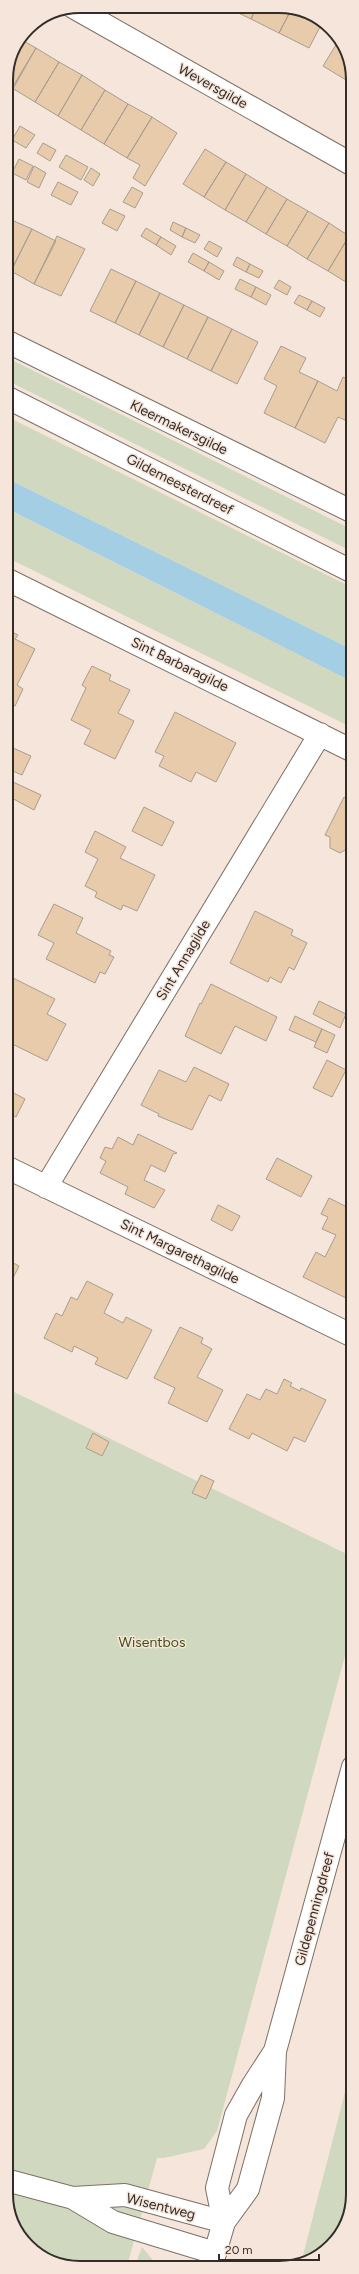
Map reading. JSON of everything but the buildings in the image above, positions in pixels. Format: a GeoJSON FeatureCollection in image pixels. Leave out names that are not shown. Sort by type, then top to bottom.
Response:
{"type":"FeatureCollection","features":[{"type":"Feature","properties":{"kind":"street","name":"Weversgilde"},"geometry":{"type":"LineString","coordinates":[[84,13],[346,161]]}},
{"type":"Feature","properties":{"kind":"street","name":"Kleermakersgilde"},"geometry":{"type":"LineString","coordinates":[[13,344],[346,509]]}},
{"type":"Feature","properties":{"kind":"street","name":"Gildemeesterdreef"},"geometry":{"type":"LineString","coordinates":[[13,401],[346,568]]}},
{"type":"Feature","properties":{"kind":"street","name":"Sint Barbaragilde"},"geometry":{"type":"LineString","coordinates":[[13,582],[346,747]]}},
{"type":"Feature","properties":{"kind":"street","name":"Sint Annagilde"},"geometry":{"type":"LineString","coordinates":[[46,1187],[320,734]]}},
{"type":"Feature","properties":{"kind":"street","name":"Sint Margarethagilde"},"geometry":{"type":"LineString","coordinates":[[13,1170],[346,1333]]}},
{"type":"Feature","properties":{"kind":"street","name":"Gildepenningdreef"},"geometry":{"type":"LineString","coordinates":[[213,2260],[224,2222],[248,2189],[273,2098],[276,2052],[346,1793]]}},
{"type":"Feature","properties":{"kind":"street","name":"Gildepenningdreef"},"geometry":{"type":"LineString","coordinates":[[224,2222],[217,2188],[236,2115],[253,2085],[276,2052]]}},
{"type":"Feature","properties":{"kind":"street","name":"Wisentweg"},"geometry":{"type":"LineString","coordinates":[[13,2182],[73,2198],[113,2222],[213,2260]]}},
{"type":"Feature","properties":{"kind":"street","name":"Wisentweg"},"geometry":{"type":"LineString","coordinates":[[73,2198],[125,2196],[224,2222]]}},
{"type":"Feature","properties":{"kind":"green space"},"geometry":{"type":"Polygon","coordinates":[[[13,360],[346,527],[346,549],[13,383],[13,360]]]}},
{"type":"Feature","properties":{"kind":"green space"},"geometry":{"type":"Polygon","coordinates":[[[13,419],[346,585],[346,647],[13,481],[13,419]]]}},
{"type":"Feature","properties":{"kind":"green space"},"geometry":{"type":"Polygon","coordinates":[[[13,512],[346,678],[346,725],[13,560],[13,512]]]}},
{"type":"Feature","properties":{"kind":"green space","name":"Wisentbos"},"geometry":{"type":"Polygon","coordinates":[[[13,1391],[346,1554],[346,1652],[217,2131],[204,2149],[164,2158],[157,2158],[128,2261],[80,2261],[67,2260],[54,2256],[39,2247],[30,2238],[18,2220],[13,2199],[13,1391]]]}},
{"type":"Feature","properties":{"kind":"green space"},"geometry":{"type":"Polygon","coordinates":[[[346,2088],[345,2207],[337,2228],[329,2238],[320,2247],[303,2257],[346,2088]]]}},
{"type":"Feature","properties":{"kind":"green space"},"geometry":{"type":"Polygon","coordinates":[[[142,2247],[154,2261],[137,2261],[142,2247]]]}},
{"type":"Feature","properties":{"kind":"water"},"geometry":{"type":"Polygon","coordinates":[[[13,481],[346,647],[346,678],[13,512],[13,481]]]}}]}
